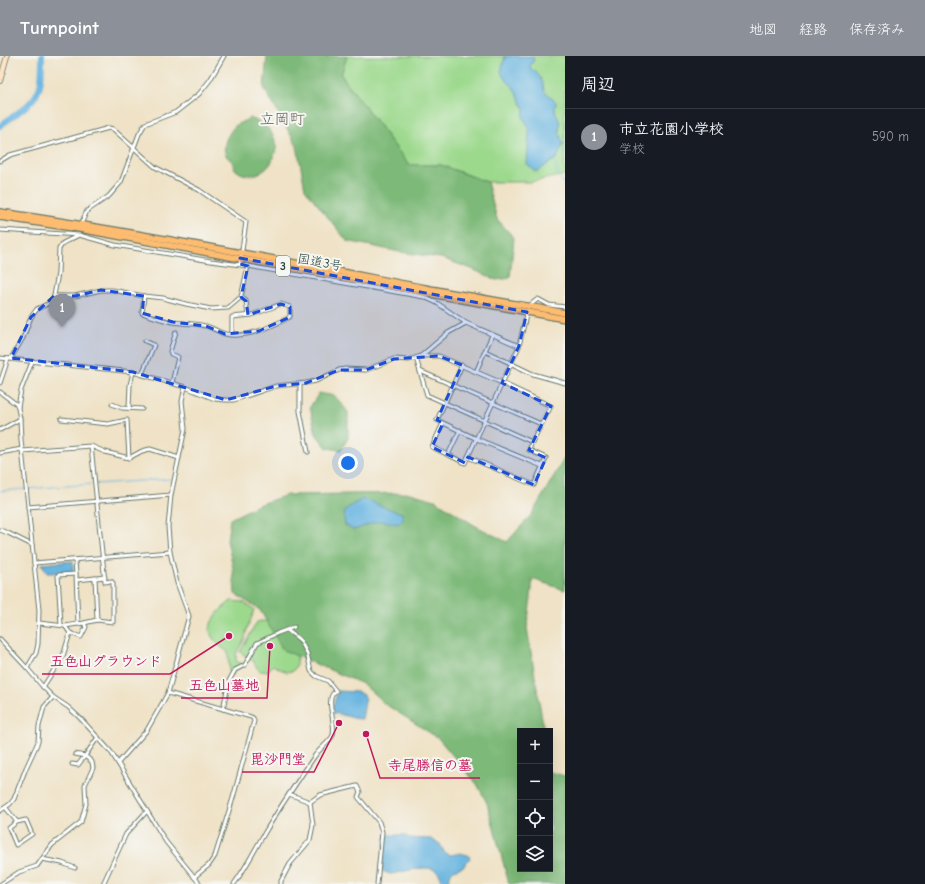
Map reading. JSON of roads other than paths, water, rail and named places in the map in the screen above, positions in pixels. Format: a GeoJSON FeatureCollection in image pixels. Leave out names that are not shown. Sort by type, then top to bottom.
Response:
{"type":"FeatureCollection","features":[{"type":"Feature","properties":{"kind":"highway","name":"国道3号"},"geometry":{"type":"LineString","coordinates":[[0,212],[528,309],[565,313]]}},
{"type":"Feature","properties":{"kind":"highway","name":"国道3号"},"geometry":{"type":"LineString","coordinates":[[0,217],[80,226]]}},
{"type":"Feature","properties":{"kind":"highway","name":"国道3号"},"geometry":{"type":"LineString","coordinates":[[528,309],[565,319]]}},
{"type":"Feature","properties":{"kind":"street"},"geometry":{"type":"LineString","coordinates":[[0,81],[7,56]]}},
{"type":"Feature","properties":{"kind":"street"},"geometry":{"type":"LineString","coordinates":[[79,235],[80,226],[87,211],[109,196],[121,182],[139,134],[146,124],[176,112],[199,94],[210,80],[224,56]]}},
{"type":"Feature","properties":{"kind":"street"},"geometry":{"type":"LineString","coordinates":[[0,161],[10,155],[109,128],[113,129],[155,167],[199,190],[246,222],[246,232],[240,255],[240,264]]}},
{"type":"Feature","properties":{"kind":"street"},"geometry":{"type":"LineString","coordinates":[[0,230],[79,235],[115,245],[212,261],[240,264],[424,297],[437,303],[466,323],[519,346]]}},
{"type":"Feature","properties":{"kind":"street"},"geometry":{"type":"LineString","coordinates":[[0,383],[10,358],[23,338],[31,317],[37,309],[51,302],[54,296],[58,273],[59,250],[63,243],[79,235]]}},
{"type":"Feature","properties":{"kind":"street"},"geometry":{"type":"LineString","coordinates":[[54,296],[75,296],[101,290],[112,290],[163,298],[211,309],[228,308],[241,297],[248,266]]}},
{"type":"Feature","properties":{"kind":"street"},"geometry":{"type":"LineString","coordinates":[[144,296],[142,313],[173,322],[206,326],[225,334],[232,334],[244,334],[259,331],[290,318],[290,306],[281,304],[252,315],[232,317],[232,334]]}},
{"type":"Feature","properties":{"kind":"street"},"geometry":{"type":"LineString","coordinates":[[241,297],[246,301],[248,315]]}},
{"type":"Feature","properties":{"kind":"street"},"geometry":{"type":"LineString","coordinates":[[443,423],[432,447],[465,463],[519,346],[528,309],[538,299],[549,305],[565,307]]}},
{"type":"Feature","properties":{"kind":"street"},"geometry":{"type":"LineString","coordinates":[[0,358],[133,372],[172,383],[215,398],[234,400],[276,386],[316,381],[339,370],[366,370],[394,359],[409,360],[416,358],[421,356],[448,333],[466,323]]}},
{"type":"Feature","properties":{"kind":"street"},"geometry":{"type":"LineString","coordinates":[[172,383],[178,357],[171,354],[170,351],[176,332]]}},
{"type":"Feature","properties":{"kind":"street"},"geometry":{"type":"LineString","coordinates":[[476,372],[492,335]]}},
{"type":"Feature","properties":{"kind":"street"},"geometry":{"type":"LineString","coordinates":[[142,374],[154,345],[145,341]]}},
{"type":"Feature","properties":{"kind":"street"},"geometry":{"type":"LineString","coordinates":[[485,351],[533,374],[565,383]]}},
{"type":"Feature","properties":{"kind":"street"},"geometry":{"type":"LineString","coordinates":[[421,356],[439,356],[551,406],[529,450],[546,458],[534,485],[468,457]]}},
{"type":"Feature","properties":{"kind":"street"},"geometry":{"type":"LineString","coordinates":[[416,358],[427,395],[532,442]]}},
{"type":"Feature","properties":{"kind":"street"},"geometry":{"type":"LineString","coordinates":[[27,668],[36,652],[38,644],[39,610],[18,408],[21,390],[32,362]]}},
{"type":"Feature","properties":{"kind":"street"},"geometry":{"type":"LineString","coordinates":[[462,365],[436,420],[542,466]]}},
{"type":"Feature","properties":{"kind":"street"},"geometry":{"type":"LineString","coordinates":[[420,370],[541,424]]}},
{"type":"Feature","properties":{"kind":"street"},"geometry":{"type":"LineString","coordinates":[[129,408],[130,384],[133,372]]}},
{"type":"Feature","properties":{"kind":"street"},"geometry":{"type":"LineString","coordinates":[[300,384],[300,411],[308,452]]}},
{"type":"Feature","properties":{"kind":"street"},"geometry":{"type":"LineString","coordinates":[[118,763],[147,730],[168,693],[189,616],[177,583],[170,552],[168,526],[171,495],[185,429],[182,401],[185,388]]}},
{"type":"Feature","properties":{"kind":"street"},"geometry":{"type":"LineString","coordinates":[[0,392],[16,404],[18,408]]}},
{"type":"Feature","properties":{"kind":"street"},"geometry":{"type":"LineString","coordinates":[[112,404],[122,408],[142,409]]}},
{"type":"Feature","properties":{"kind":"street"},"geometry":{"type":"LineString","coordinates":[[0,430],[20,419]]}},
{"type":"Feature","properties":{"kind":"street"},"geometry":{"type":"LineString","coordinates":[[61,419],[108,424],[126,420],[129,458]]}},
{"type":"Feature","properties":{"kind":"street"},"geometry":{"type":"LineString","coordinates":[[448,455],[460,430]]}},
{"type":"Feature","properties":{"kind":"street"},"geometry":{"type":"LineString","coordinates":[[0,453],[22,450],[91,446],[105,452],[129,458],[142,451],[150,449],[179,458]]}},
{"type":"Feature","properties":{"kind":"street"},"geometry":{"type":"LineString","coordinates":[[39,623],[65,626],[97,620],[113,622],[114,620],[114,583],[111,581],[105,582],[91,446]]}},
{"type":"Feature","properties":{"kind":"street"},"geometry":{"type":"LineString","coordinates":[[28,508],[171,495]]}},
{"type":"Feature","properties":{"kind":"street"},"geometry":{"type":"LineString","coordinates":[[0,530],[32,545]]}},
{"type":"Feature","properties":{"kind":"street"},"geometry":{"type":"LineString","coordinates":[[34,563],[170,552]]}},
{"type":"Feature","properties":{"kind":"street"},"geometry":{"type":"LineString","coordinates":[[75,560],[78,624]]}},
{"type":"Feature","properties":{"kind":"street"},"geometry":{"type":"LineString","coordinates":[[61,625],[58,575],[76,574]]}},
{"type":"Feature","properties":{"kind":"street"},"geometry":{"type":"LineString","coordinates":[[77,580],[105,577]]}},
{"type":"Feature","properties":{"kind":"street"},"geometry":{"type":"LineString","coordinates":[[95,578],[97,620]]}},
{"type":"Feature","properties":{"kind":"street"},"geometry":{"type":"LineString","coordinates":[[65,626],[70,633],[81,638],[86,627],[84,623]]}},
{"type":"Feature","properties":{"kind":"street"},"geometry":{"type":"LineString","coordinates":[[223,709],[229,681],[235,670],[245,665],[257,643],[294,627]]}},
{"type":"Feature","properties":{"kind":"street"},"geometry":{"type":"LineString","coordinates":[[234,884],[242,874],[264,834],[318,750],[328,743],[333,736],[334,728],[331,706],[332,695],[336,691],[328,680],[316,676],[311,671],[308,653],[300,640],[287,630]]}},
{"type":"Feature","properties":{"kind":"street"},"geometry":{"type":"LineString","coordinates":[[43,687],[63,656],[70,633]]}},
{"type":"Feature","properties":{"kind":"street"},"geometry":{"type":"LineString","coordinates":[[0,640],[43,687],[68,707],[111,752],[166,842],[200,884]]}},
{"type":"Feature","properties":{"kind":"street"},"geometry":{"type":"LineString","coordinates":[[168,693],[251,717],[254,721],[215,856],[209,865],[194,877]]}},
{"type":"Feature","properties":{"kind":"street"},"geometry":{"type":"LineString","coordinates":[[0,811],[6,808],[14,799],[26,768],[36,749],[44,707],[53,696]]}},
{"type":"Feature","properties":{"kind":"street"},"geometry":{"type":"LineString","coordinates":[[72,764],[78,765],[98,738]]}},
{"type":"Feature","properties":{"kind":"street"},"geometry":{"type":"LineString","coordinates":[[1,884],[19,872],[37,866],[52,846],[81,822],[86,804],[85,785],[93,768],[92,762],[85,756],[75,754]]}},
{"type":"Feature","properties":{"kind":"street"},"geometry":{"type":"LineString","coordinates":[[310,802],[320,795],[357,786],[360,792],[358,797],[379,822],[382,832],[377,884]]}},
{"type":"Feature","properties":{"kind":"street"},"geometry":{"type":"LineString","coordinates":[[289,794],[310,802]]}},
{"type":"Feature","properties":{"kind":"street"},"geometry":{"type":"LineString","coordinates":[[281,884],[281,881],[290,864],[310,840],[312,825],[310,802]]}},
{"type":"Feature","properties":{"kind":"street"},"geometry":{"type":"LineString","coordinates":[[6,808],[17,822]]}},
{"type":"Feature","properties":{"kind":"street"},"geometry":{"type":"LineString","coordinates":[[103,884],[126,834],[147,811]]}},
{"type":"Feature","properties":{"kind":"street"},"geometry":{"type":"LineString","coordinates":[[26,820],[32,834],[16,845],[9,828],[17,822],[26,820]]}},
{"type":"Feature","properties":{"kind":"street"},"geometry":{"type":"LineString","coordinates":[[42,859],[62,863],[75,868]]}},
{"type":"Feature","properties":{"kind":"water"},"geometry":{"type":"Polygon","coordinates":[[[505,56],[532,56],[534,60],[530,66],[531,69],[539,76],[543,83],[544,91],[556,102],[555,110],[560,123],[559,132],[563,143],[562,147],[557,158],[536,172],[527,164],[529,128],[523,117],[524,109],[513,87],[504,78],[501,72],[505,56]]]}},
{"type":"Feature","properties":{"kind":"water"},"geometry":{"type":"Polygon","coordinates":[[[362,499],[402,513],[403,520],[397,524],[378,521],[353,530],[345,525],[345,510],[362,499]]]}},
{"type":"Feature","properties":{"kind":"water"},"geometry":{"type":"Polygon","coordinates":[[[73,561],[73,572],[47,573],[42,564],[73,561]]]}},
{"type":"Feature","properties":{"kind":"water"},"geometry":{"type":"Polygon","coordinates":[[[338,691],[358,692],[364,695],[365,702],[362,719],[333,713],[333,706],[338,691]]]}},
{"type":"Feature","properties":{"kind":"water"},"geometry":{"type":"Polygon","coordinates":[[[387,835],[404,835],[409,838],[431,839],[440,844],[444,852],[448,854],[451,855],[460,853],[468,855],[470,858],[464,866],[452,871],[448,881],[441,880],[439,873],[434,869],[427,868],[419,868],[390,874],[384,872],[382,869],[385,837],[387,835]]]}},
{"type":"Feature","properties":{"kind":"waterway"},"geometry":{"type":"LineString","coordinates":[[0,126],[28,105],[37,93],[40,87],[42,73],[42,56]]}},
{"type":"Feature","properties":{"kind":"waterway"},"geometry":{"type":"LineString","coordinates":[[555,160],[557,173],[565,186]]}},
{"type":"Feature","properties":{"kind":"waterway"},"geometry":{"type":"LineString","coordinates":[[96,484],[170,479]]}},
{"type":"Feature","properties":{"kind":"waterway"},"geometry":{"type":"LineString","coordinates":[[0,491],[93,484]]}},
{"type":"Feature","properties":{"kind":"place","name":"市立花園小学校"},"geometry":{"type":"Point","coordinates":[62,327]}},
{"type":"Feature","properties":{"kind":"place","name":"五色山グラウンド"},"geometry":{"type":"Point","coordinates":[229,636]}},
{"type":"Feature","properties":{"kind":"place","name":"五色山墓地"},"geometry":{"type":"Point","coordinates":[270,646]}},
{"type":"Feature","properties":{"kind":"place","name":"毘沙門堂"},"geometry":{"type":"Point","coordinates":[339,723]}},
{"type":"Feature","properties":{"kind":"place","name":"寺尾勝信の墓"},"geometry":{"type":"Point","coordinates":[366,734]}},
{"type":"Feature","properties":{"kind":"district","name":"立岡町"},"geometry":{"type":"Point","coordinates":[282,119]}}]}
